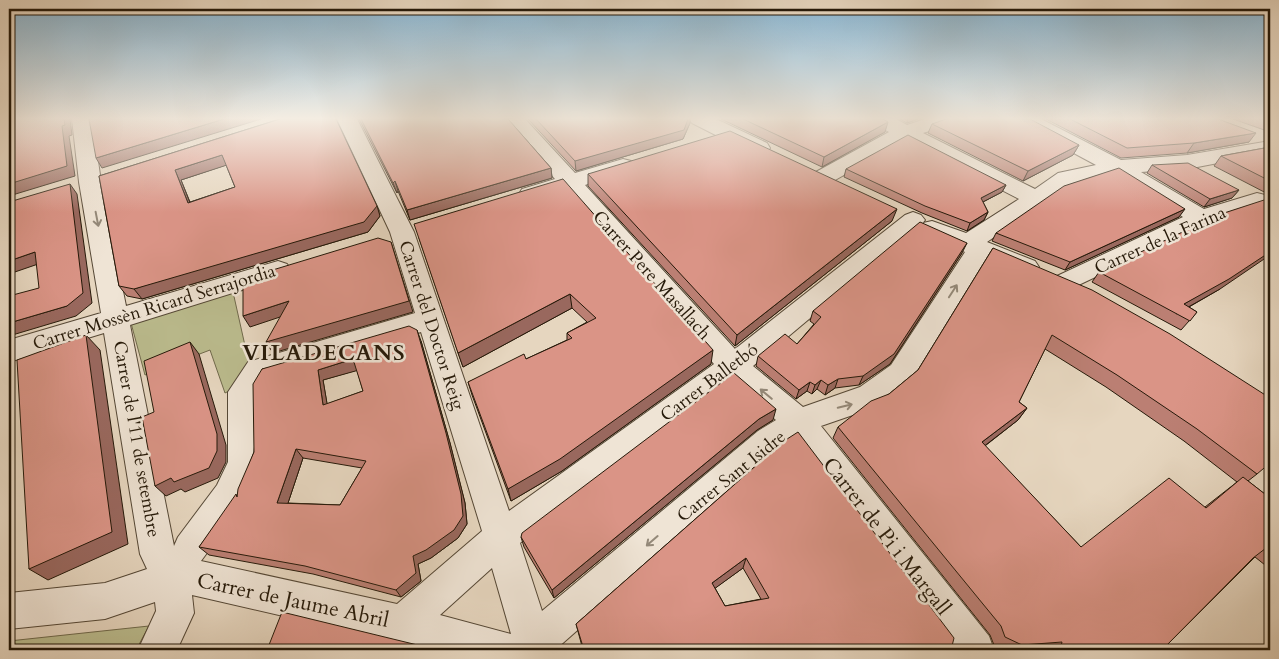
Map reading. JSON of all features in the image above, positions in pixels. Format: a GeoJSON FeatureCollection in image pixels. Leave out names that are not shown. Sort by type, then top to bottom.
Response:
{"type":"FeatureCollection","features":[{"type":"Feature","properties":{"kind":"street","name":"Carrer de l'11 de setembre"},"geometry":{"type":"LineString","coordinates":[[86,150],[90,182],[158,554],[170,579],[175,613],[157,650]]}},
{"type":"Feature","properties":{"kind":"street","name":"Carrer del Doctor Reig"},"geometry":{"type":"LineString","coordinates":[[361,150],[402,232],[501,537],[524,648]]}},
{"type":"Feature","properties":{"kind":"street","name":"Carrer Pere Masallach"},"geometry":{"type":"LineString","coordinates":[[541,150],[733,366],[799,422]]}},
{"type":"Feature","properties":{"kind":"street"},"geometry":{"type":"LineString","coordinates":[[763,150],[780,158]]}},
{"type":"Feature","properties":{"kind":"street"},"geometry":{"type":"LineString","coordinates":[[848,190],[814,174],[866,150]]}},
{"type":"Feature","properties":{"kind":"street"},"geometry":{"type":"LineString","coordinates":[[939,150],[1035,198]]}},
{"type":"Feature","properties":{"kind":"street"},"geometry":{"type":"LineString","coordinates":[[1084,150],[1117,167],[1201,218]]}},
{"type":"Feature","properties":{"kind":"street"},"geometry":{"type":"LineString","coordinates":[[973,246],[1035,198],[1066,178],[1117,167],[1187,162],[1255,150]]}},
{"type":"Feature","properties":{"kind":"street"},"geometry":{"type":"LineString","coordinates":[[504,201],[645,160]]}},
{"type":"Feature","properties":{"kind":"street"},"geometry":{"type":"LineString","coordinates":[[1187,162],[1263,204]]}},
{"type":"Feature","properties":{"kind":"street","name":"Carrer de la Farina"},"geometry":{"type":"LineString","coordinates":[[1066,282],[1201,218],[1263,204]]}},
{"type":"Feature","properties":{"kind":"street"},"geometry":{"type":"LineString","coordinates":[[888,209],[973,246],[1066,282],[1097,298]]}},
{"type":"Feature","properties":{"kind":"street","name":"Carrer Balletbó"},"geometry":{"type":"LineString","coordinates":[[402,624],[501,537],[733,366],[913,220]]}},
{"type":"Feature","properties":{"kind":"street","name":"Carrer Sant Isidre"},"geometry":{"type":"LineString","coordinates":[[524,648],[769,441],[799,422],[825,411],[858,402],[871,396],[901,373],[973,246]]}},
{"type":"Feature","properties":{"kind":"street","name":"Carrer Mossèn Ricard Serrajordia"},"geometry":{"type":"LineString","coordinates":[[9,351],[297,264]]}},
{"type":"Feature","properties":{"kind":"street"},"geometry":{"type":"LineString","coordinates":[[190,549],[229,496],[244,462],[243,392],[258,370],[430,319]]}},
{"type":"Feature","properties":{"kind":"street","name":"Carrer de Pi i Margall"},"geometry":{"type":"LineString","coordinates":[[799,422],[975,650]]}},
{"type":"Feature","properties":{"kind":"street","name":"Carrer de Jaume Abril"},"geometry":{"type":"LineString","coordinates":[[9,610],[104,601],[170,579],[192,577],[402,624],[524,648]]}},
{"type":"Feature","properties":{"kind":"green space"},"geometry":{"type":"Polygon","coordinates":[[[233,292],[250,368],[233,389],[225,393],[210,350],[145,375],[131,323],[233,292]]]}},
{"type":"Feature","properties":{"kind":"green space"},"geometry":{"type":"Polygon","coordinates":[[[149,626],[136,650],[9,650],[9,641],[149,626]]]}},
{"type":"Feature","properties":{"kind":"building"},"geometry":{"type":"Polygon","coordinates":[[[9,150],[65,150],[67,166],[9,184],[9,150]]]}},
{"type":"Feature","properties":{"kind":"building"},"geometry":{"type":"Polygon","coordinates":[[[95,150],[123,150],[96,158],[95,150]]]}},
{"type":"Feature","properties":{"kind":"building"},"geometry":{"type":"Polygon","coordinates":[[[182,150],[350,150],[377,206],[364,222],[134,289],[119,286],[99,176],[182,150]],[[222,155],[175,170],[188,203],[235,187],[222,155]]]}},
{"type":"Feature","properties":{"kind":"building"},"geometry":{"type":"Polygon","coordinates":[[[376,150],[535,150],[551,168],[407,210],[395,181],[393,183],[376,150]]]}},
{"type":"Feature","properties":{"kind":"building"},"geometry":{"type":"Polygon","coordinates":[[[565,150],[615,150],[575,161],[565,150]]]}},
{"type":"Feature","properties":{"kind":"building"},"geometry":{"type":"Polygon","coordinates":[[[668,150],[770,150],[897,209],[737,335],[588,174],[668,150]]]}},
{"type":"Feature","properties":{"kind":"building"},"geometry":{"type":"Polygon","coordinates":[[[809,150],[837,150],[824,157],[809,150]]]}},
{"type":"Feature","properties":{"kind":"building"},"geometry":{"type":"Polygon","coordinates":[[[881,150],[937,150],[1006,185],[981,198],[988,212],[970,223],[925,206],[846,169],[881,150]]]}},
{"type":"Feature","properties":{"kind":"building"},"geometry":{"type":"Polygon","coordinates":[[[985,150],[1070,150],[1028,171],[985,150]]]}},
{"type":"Feature","properties":{"kind":"building"},"geometry":{"type":"Polygon","coordinates":[[[1255,150],[1270,150],[1270,181],[1221,156],[1255,150]]]}},
{"type":"Feature","properties":{"kind":"building"},"geometry":{"type":"Polygon","coordinates":[[[1188,163],[1239,190],[1210,199],[1152,165],[1188,163]]]}},
{"type":"Feature","properties":{"kind":"building"},"geometry":{"type":"Polygon","coordinates":[[[1119,168],[1185,209],[1070,262],[996,233],[1064,186],[1119,168]]]}},
{"type":"Feature","properties":{"kind":"building"},"geometry":{"type":"Polygon","coordinates":[[[563,179],[713,350],[560,459],[508,489],[468,382],[524,354],[526,359],[572,338],[567,333],[596,318],[570,294],[458,353],[414,224],[563,179]]]}},
{"type":"Feature","properties":{"kind":"building"},"geometry":{"type":"Polygon","coordinates":[[[70,184],[83,293],[67,306],[9,323],[9,296],[39,288],[35,252],[9,261],[9,202],[70,184]]]}},
{"type":"Feature","properties":{"kind":"building"},"geometry":{"type":"Polygon","coordinates":[[[1264,200],[1270,201],[1270,252],[1229,279],[1184,304],[1197,312],[1190,321],[1099,272],[1218,215],[1264,200]]]}},
{"type":"Feature","properties":{"kind":"building"},"geometry":{"type":"Polygon","coordinates":[[[920,222],[967,243],[894,354],[863,376],[838,379],[828,385],[821,380],[815,385],[810,382],[799,390],[758,356],[785,334],[797,344],[821,317],[813,311],[920,222]]]}},
{"type":"Feature","properties":{"kind":"building"},"geometry":{"type":"Polygon","coordinates":[[[378,238],[391,242],[409,301],[266,342],[289,301],[243,316],[243,279],[378,238]]]}},
{"type":"Feature","properties":{"kind":"building"},"geometry":{"type":"Polygon","coordinates":[[[993,248],[1092,290],[1170,334],[1270,398],[1270,463],[1257,474],[1197,429],[1117,375],[1052,335],[1019,402],[1027,408],[982,442],[1081,547],[1169,478],[1206,508],[1243,477],[1270,498],[1270,545],[1253,558],[1162,650],[1060,650],[1062,642],[1022,645],[1005,637],[1001,626],[838,427],[871,401],[889,394],[918,370],[993,248]]]}},
{"type":"Feature","properties":{"kind":"building"},"geometry":{"type":"Polygon","coordinates":[[[409,326],[417,330],[446,433],[461,494],[463,516],[454,530],[426,550],[413,556],[416,573],[396,590],[305,566],[199,547],[236,494],[237,497],[238,489],[254,452],[253,384],[262,369],[409,326]],[[353,359],[318,370],[323,405],[363,391],[353,359]],[[296,449],[277,503],[340,505],[366,461],[296,449]]]}},
{"type":"Feature","properties":{"kind":"building"},"geometry":{"type":"Polygon","coordinates":[[[86,335],[112,532],[29,569],[17,360],[86,335]]]}},
{"type":"Feature","properties":{"kind":"building"},"geometry":{"type":"Polygon","coordinates":[[[190,342],[217,434],[217,451],[209,468],[174,482],[171,478],[155,486],[142,417],[154,412],[144,361],[190,342]]]}},
{"type":"Feature","properties":{"kind":"building"},"geometry":{"type":"Polygon","coordinates":[[[734,373],[776,409],[759,419],[552,590],[521,537],[522,533],[734,373]]]}},
{"type":"Feature","properties":{"kind":"building"},"geometry":{"type":"Polygon","coordinates":[[[798,432],[954,638],[951,650],[584,650],[576,624],[784,441],[798,432]],[[746,558],[712,583],[725,606],[769,598],[746,558]]]}},
{"type":"Feature","properties":{"kind":"building"},"geometry":{"type":"Polygon","coordinates":[[[282,612],[438,650],[267,650],[282,612]]]}},
{"type":"Feature","properties":{"kind":"district","name":"VILADECANS"},"geometry":{"type":"Point","coordinates":[324,352]}}]}
